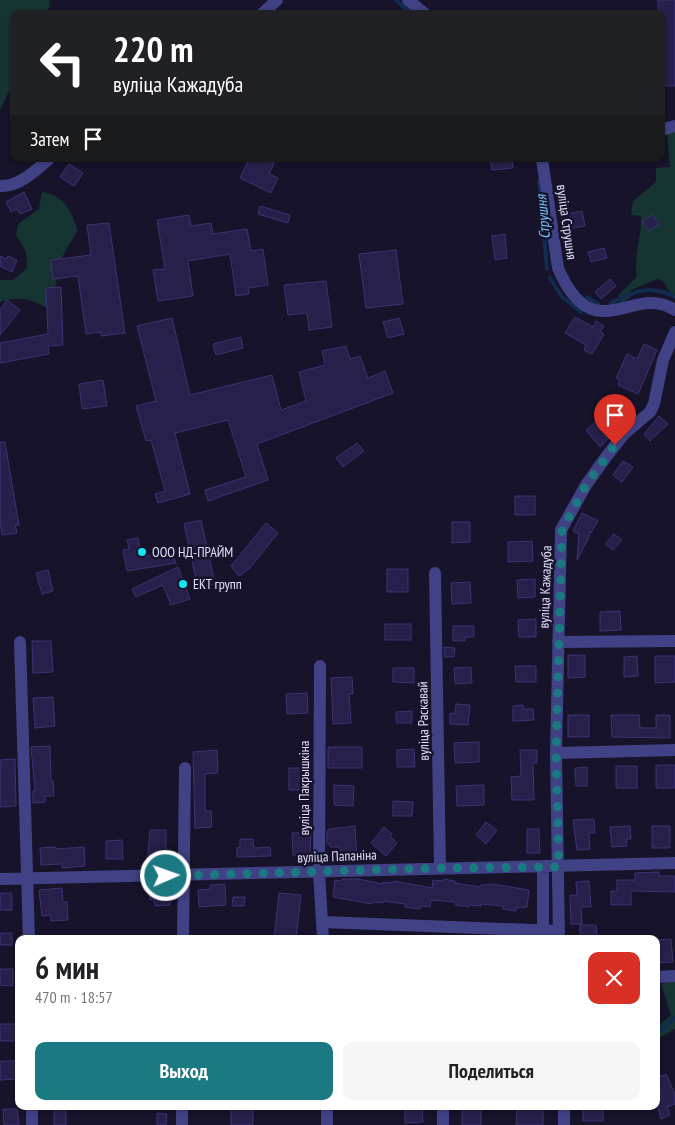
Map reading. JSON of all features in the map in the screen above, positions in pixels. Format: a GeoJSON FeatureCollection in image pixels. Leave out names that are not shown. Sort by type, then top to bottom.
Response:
{"type":"FeatureCollection","features":[{"type":"Feature","properties":{"kind":"street"},"geometry":{"type":"LineString","coordinates":[[266,10],[277,0]]}},
{"type":"Feature","properties":{"kind":"street"},"geometry":{"type":"LineString","coordinates":[[408,0],[420,10]]}},
{"type":"Feature","properties":{"kind":"street"},"geometry":{"type":"LineString","coordinates":[[0,186],[5,186],[29,176],[45,162]]}},
{"type":"Feature","properties":{"kind":"street","name":"вуліца Струшня"},"geometry":{"type":"LineString","coordinates":[[542,162],[558,268],[565,284],[576,296],[597,311],[614,312],[654,302],[675,310]]}},
{"type":"Feature","properties":{"kind":"street","name":"вуліца Кажадуба"},"geometry":{"type":"LineString","coordinates":[[558,935],[559,867],[556,753],[562,530],[586,485],[606,457],[624,434],[650,412],[654,404],[663,360],[675,332]]}},
{"type":"Feature","properties":{"kind":"street","name":"вуліца Раскавай"},"geometry":{"type":"LineString","coordinates":[[435,573],[440,868]]}},
{"type":"Feature","properties":{"kind":"street"},"geometry":{"type":"LineString","coordinates":[[558,642],[675,641]]}},
{"type":"Feature","properties":{"kind":"street"},"geometry":{"type":"LineString","coordinates":[[20,642],[30,935]]}},
{"type":"Feature","properties":{"kind":"street","name":"вуліца Пакрышкіна"},"geometry":{"type":"LineString","coordinates":[[320,666],[319,872],[323,935]]}},
{"type":"Feature","properties":{"kind":"street"},"geometry":{"type":"LineString","coordinates":[[556,753],[675,750]]}},
{"type":"Feature","properties":{"kind":"street"},"geometry":{"type":"LineString","coordinates":[[184,935],[185,768]]}},
{"type":"Feature","properties":{"kind":"street","name":"вуліца Папаніна"},"geometry":{"type":"LineString","coordinates":[[0,879],[675,863]]}},
{"type":"Feature","properties":{"kind":"street"},"geometry":{"type":"LineString","coordinates":[[543,867],[543,931]]}},
{"type":"Feature","properties":{"kind":"street"},"geometry":{"type":"LineString","coordinates":[[323,922],[440,933],[543,931],[558,935]]}},
{"type":"Feature","properties":{"kind":"street"},"geometry":{"type":"LineString","coordinates":[[660,977],[675,976]]}},
{"type":"Feature","properties":{"kind":"street"},"geometry":{"type":"LineString","coordinates":[[32,1110],[32,1125]]}},
{"type":"Feature","properties":{"kind":"street"},"geometry":{"type":"LineString","coordinates":[[182,1110],[182,1125]]}},
{"type":"Feature","properties":{"kind":"street"},"geometry":{"type":"LineString","coordinates":[[327,1110],[327,1125]]}},
{"type":"Feature","properties":{"kind":"street"},"geometry":{"type":"LineString","coordinates":[[442,1110],[443,1125]]}},
{"type":"Feature","properties":{"kind":"street"},"geometry":{"type":"LineString","coordinates":[[564,1110],[564,1125]]}},
{"type":"Feature","properties":{"kind":"green space"},"geometry":{"type":"Polygon","coordinates":[[[0,0],[49,0],[50,6],[48,10],[10,10],[10,89],[0,110],[0,0]]]}},
{"type":"Feature","properties":{"kind":"green space"},"geometry":{"type":"Polygon","coordinates":[[[675,131],[675,299],[663,281],[657,279],[631,290],[630,298],[621,303],[618,296],[637,276],[636,261],[641,216],[631,215],[633,201],[656,182],[656,168],[670,167],[667,133],[675,131]]]}},
{"type":"Feature","properties":{"kind":"green space"},"geometry":{"type":"Polygon","coordinates":[[[42,192],[56,197],[66,205],[78,230],[65,251],[60,264],[52,303],[49,309],[25,299],[0,302],[0,280],[13,280],[27,268],[26,252],[16,235],[18,224],[39,209],[42,192]]]}},
{"type":"Feature","properties":{"kind":"green space"},"geometry":{"type":"Polygon","coordinates":[[[675,980],[675,1029],[660,1038],[660,1025],[671,1015],[661,984],[675,980]]]}},
{"type":"Feature","properties":{"kind":"building"},"geometry":{"type":"Polygon","coordinates":[[[658,0],[675,0],[675,86],[665,86],[665,10],[658,10],[658,0]]]}},
{"type":"Feature","properties":{"kind":"building"},"geometry":{"type":"Polygon","coordinates":[[[248,162],[275,162],[269,174],[278,178],[271,193],[240,178],[248,162]]]}},
{"type":"Feature","properties":{"kind":"building"},"geometry":{"type":"Polygon","coordinates":[[[491,162],[512,162],[513,168],[492,170],[491,162]]]}},
{"type":"Feature","properties":{"kind":"building"},"geometry":{"type":"Polygon","coordinates":[[[69,164],[83,173],[74,186],[60,177],[69,164]]]}},
{"type":"Feature","properties":{"kind":"building"},"geometry":{"type":"Polygon","coordinates":[[[24,192],[32,209],[20,214],[17,209],[11,212],[6,202],[24,192]]]}},
{"type":"Feature","properties":{"kind":"building"},"geometry":{"type":"Polygon","coordinates":[[[260,206],[290,215],[288,223],[258,214],[260,206]]]}},
{"type":"Feature","properties":{"kind":"building"},"geometry":{"type":"Polygon","coordinates":[[[582,211],[585,226],[563,230],[561,215],[582,211]]]}},
{"type":"Feature","properties":{"kind":"building"},"geometry":{"type":"Polygon","coordinates":[[[189,215],[191,226],[211,223],[213,234],[247,229],[251,251],[263,249],[268,285],[248,288],[249,294],[236,296],[230,254],[188,261],[193,296],[158,301],[153,270],[165,269],[157,220],[189,215]]]}},
{"type":"Feature","properties":{"kind":"building"},"geometry":{"type":"Polygon","coordinates":[[[652,215],[659,224],[649,231],[642,222],[652,215]]]}},
{"type":"Feature","properties":{"kind":"building"},"geometry":{"type":"Polygon","coordinates":[[[109,223],[125,333],[101,336],[101,332],[86,334],[78,276],[53,279],[51,260],[91,255],[87,225],[109,223]]]}},
{"type":"Feature","properties":{"kind":"building"},"geometry":{"type":"Polygon","coordinates":[[[505,234],[507,258],[495,260],[492,236],[505,234]]]}},
{"type":"Feature","properties":{"kind":"building"},"geometry":{"type":"Polygon","coordinates":[[[604,248],[607,258],[591,262],[588,252],[604,248]]]}},
{"type":"Feature","properties":{"kind":"building"},"geometry":{"type":"Polygon","coordinates":[[[396,250],[403,304],[366,308],[359,254],[396,250]]]}},
{"type":"Feature","properties":{"kind":"building"},"geometry":{"type":"Polygon","coordinates":[[[0,256],[7,259],[8,256],[17,260],[12,272],[0,266],[0,256]]]}},
{"type":"Feature","properties":{"kind":"building"},"geometry":{"type":"Polygon","coordinates":[[[610,279],[616,286],[601,299],[595,292],[610,279]]]}},
{"type":"Feature","properties":{"kind":"building"},"geometry":{"type":"Polygon","coordinates":[[[326,281],[332,327],[309,330],[307,313],[288,315],[284,285],[326,281]]]}},
{"type":"Feature","properties":{"kind":"building"},"geometry":{"type":"Polygon","coordinates":[[[61,287],[63,345],[48,346],[49,354],[0,363],[0,343],[48,334],[46,288],[61,287]]]}},
{"type":"Feature","properties":{"kind":"building"},"geometry":{"type":"Polygon","coordinates":[[[7,300],[20,310],[0,335],[0,310],[7,300]]]}},
{"type":"Feature","properties":{"kind":"building"},"geometry":{"type":"Polygon","coordinates":[[[575,317],[593,327],[596,321],[604,326],[600,332],[604,334],[592,354],[584,350],[586,345],[565,333],[575,317]]]}},
{"type":"Feature","properties":{"kind":"building"},"geometry":{"type":"Polygon","coordinates":[[[172,318],[190,395],[272,375],[281,410],[306,401],[299,372],[325,365],[322,351],[346,346],[350,359],[360,356],[368,378],[385,371],[393,393],[257,444],[268,480],[208,501],[205,490],[246,477],[228,420],[175,433],[190,494],[158,503],[155,494],[165,491],[151,440],[146,441],[136,406],[156,401],[137,326],[172,318]]]}},
{"type":"Feature","properties":{"kind":"building"},"geometry":{"type":"Polygon","coordinates":[[[399,318],[404,334],[388,338],[383,322],[399,318]]]}},
{"type":"Feature","properties":{"kind":"building"},"geometry":{"type":"Polygon","coordinates":[[[241,337],[243,348],[216,355],[213,344],[241,337]]]}},
{"type":"Feature","properties":{"kind":"building"},"geometry":{"type":"Polygon","coordinates":[[[644,344],[657,350],[638,394],[618,385],[620,380],[616,378],[627,354],[637,359],[644,344]]]}},
{"type":"Feature","properties":{"kind":"building"},"geometry":{"type":"Polygon","coordinates":[[[103,380],[107,406],[82,409],[79,384],[103,380]]]}},
{"type":"Feature","properties":{"kind":"building"},"geometry":{"type":"Polygon","coordinates":[[[607,416],[618,429],[600,447],[586,430],[601,418],[603,420],[607,416]]]}},
{"type":"Feature","properties":{"kind":"building"},"geometry":{"type":"Polygon","coordinates":[[[659,416],[668,424],[650,441],[644,434],[659,416]]]}},
{"type":"Feature","properties":{"kind":"building"},"geometry":{"type":"Polygon","coordinates":[[[0,442],[5,442],[19,525],[15,525],[17,533],[2,535],[0,521],[0,442]]]}},
{"type":"Feature","properties":{"kind":"building"},"geometry":{"type":"Polygon","coordinates":[[[357,443],[364,451],[343,467],[336,458],[357,443]]]}},
{"type":"Feature","properties":{"kind":"building"},"geometry":{"type":"Polygon","coordinates":[[[623,461],[633,467],[622,482],[613,475],[623,461]]]}},
{"type":"Feature","properties":{"kind":"building"},"geometry":{"type":"Polygon","coordinates":[[[515,496],[535,496],[535,515],[515,515],[515,496]]]}},
{"type":"Feature","properties":{"kind":"building"},"geometry":{"type":"Polygon","coordinates":[[[582,513],[598,521],[591,533],[590,531],[589,537],[577,560],[579,534],[573,531],[582,513]]]}},
{"type":"Feature","properties":{"kind":"building"},"geometry":{"type":"Polygon","coordinates":[[[201,520],[215,584],[198,588],[184,524],[201,520]]]}},
{"type":"Feature","properties":{"kind":"building"},"geometry":{"type":"Polygon","coordinates":[[[452,522],[470,522],[470,542],[452,543],[452,522]]]}},
{"type":"Feature","properties":{"kind":"building"},"geometry":{"type":"Polygon","coordinates":[[[266,523],[278,533],[249,569],[239,576],[231,566],[266,523]]]}},
{"type":"Feature","properties":{"kind":"building"},"geometry":{"type":"Polygon","coordinates":[[[614,534],[622,540],[613,550],[605,544],[614,534]]]}},
{"type":"Feature","properties":{"kind":"building"},"geometry":{"type":"Polygon","coordinates":[[[138,538],[141,557],[171,551],[176,563],[127,571],[123,550],[129,549],[127,540],[138,538]]]}},
{"type":"Feature","properties":{"kind":"building"},"geometry":{"type":"Polygon","coordinates":[[[532,541],[533,561],[508,562],[508,542],[532,541]]]}},
{"type":"Feature","properties":{"kind":"building"},"geometry":{"type":"Polygon","coordinates":[[[178,567],[190,599],[171,605],[163,585],[136,597],[132,589],[178,567]]]}},
{"type":"Feature","properties":{"kind":"building"},"geometry":{"type":"Polygon","coordinates":[[[387,569],[408,569],[408,592],[387,592],[387,569]]]}},
{"type":"Feature","properties":{"kind":"building"},"geometry":{"type":"Polygon","coordinates":[[[48,570],[53,591],[42,594],[36,573],[48,570]]]}},
{"type":"Feature","properties":{"kind":"building"},"geometry":{"type":"Polygon","coordinates":[[[535,579],[535,597],[518,598],[517,580],[535,579]]]}},
{"type":"Feature","properties":{"kind":"building"},"geometry":{"type":"Polygon","coordinates":[[[470,582],[471,603],[452,604],[451,583],[470,582]]]}},
{"type":"Feature","properties":{"kind":"building"},"geometry":{"type":"Polygon","coordinates":[[[620,611],[621,630],[600,631],[600,612],[620,611]]]}},
{"type":"Feature","properties":{"kind":"building"},"geometry":{"type":"Polygon","coordinates":[[[536,619],[536,637],[519,637],[518,620],[536,619]]]}},
{"type":"Feature","properties":{"kind":"building"},"geometry":{"type":"Polygon","coordinates":[[[385,624],[411,624],[411,640],[385,640],[385,624]]]}},
{"type":"Feature","properties":{"kind":"building"},"geometry":{"type":"Polygon","coordinates":[[[453,626],[474,626],[474,637],[465,637],[465,641],[453,641],[453,626]]]}},
{"type":"Feature","properties":{"kind":"building"},"geometry":{"type":"Polygon","coordinates":[[[32,641],[51,641],[53,672],[33,673],[32,641]]]}},
{"type":"Feature","properties":{"kind":"building"},"geometry":{"type":"Polygon","coordinates":[[[444,647],[455,648],[454,657],[445,657],[444,647]]]}},
{"type":"Feature","properties":{"kind":"building"},"geometry":{"type":"Polygon","coordinates":[[[568,655],[585,655],[585,677],[568,678],[568,655]]]}},
{"type":"Feature","properties":{"kind":"building"},"geometry":{"type":"Polygon","coordinates":[[[637,656],[638,676],[624,677],[624,657],[637,656]]]}},
{"type":"Feature","properties":{"kind":"building"},"geometry":{"type":"Polygon","coordinates":[[[655,656],[675,656],[675,682],[655,683],[655,656]]]}},
{"type":"Feature","properties":{"kind":"building"},"geometry":{"type":"Polygon","coordinates":[[[515,666],[536,666],[536,682],[516,682],[515,666]]]}},
{"type":"Feature","properties":{"kind":"building"},"geometry":{"type":"Polygon","coordinates":[[[471,667],[472,683],[455,684],[454,668],[471,667]]]}},
{"type":"Feature","properties":{"kind":"building"},"geometry":{"type":"Polygon","coordinates":[[[393,668],[414,668],[414,683],[393,682],[393,668]]]}},
{"type":"Feature","properties":{"kind":"building"},"geometry":{"type":"Polygon","coordinates":[[[352,677],[353,694],[349,694],[351,723],[333,724],[331,678],[352,677]]]}},
{"type":"Feature","properties":{"kind":"building"},"geometry":{"type":"Polygon","coordinates":[[[307,693],[308,713],[287,714],[286,694],[307,693]]]}},
{"type":"Feature","properties":{"kind":"building"},"geometry":{"type":"Polygon","coordinates":[[[53,697],[55,726],[35,728],[33,698],[53,697]]]}},
{"type":"Feature","properties":{"kind":"building"},"geometry":{"type":"Polygon","coordinates":[[[456,704],[470,705],[468,725],[450,724],[450,713],[455,714],[456,704]]]}},
{"type":"Feature","properties":{"kind":"building"},"geometry":{"type":"Polygon","coordinates":[[[523,705],[523,709],[533,709],[534,720],[513,721],[513,706],[523,705]]]}},
{"type":"Feature","properties":{"kind":"building"},"geometry":{"type":"Polygon","coordinates":[[[412,711],[412,723],[396,723],[396,712],[412,711]]]}},
{"type":"Feature","properties":{"kind":"building"},"geometry":{"type":"Polygon","coordinates":[[[568,715],[589,715],[589,737],[568,737],[568,715]]]}},
{"type":"Feature","properties":{"kind":"building"},"geometry":{"type":"Polygon","coordinates":[[[611,715],[639,715],[640,728],[656,728],[656,715],[670,715],[670,738],[612,737],[611,715]]]}},
{"type":"Feature","properties":{"kind":"building"},"geometry":{"type":"Polygon","coordinates":[[[479,742],[479,762],[455,763],[454,743],[479,742]]]}},
{"type":"Feature","properties":{"kind":"building"},"geometry":{"type":"Polygon","coordinates":[[[50,746],[51,781],[53,781],[54,796],[45,796],[45,802],[33,803],[33,791],[35,791],[31,747],[50,746]]]}},
{"type":"Feature","properties":{"kind":"building"},"geometry":{"type":"Polygon","coordinates":[[[328,747],[362,747],[362,768],[328,768],[328,747]]]}},
{"type":"Feature","properties":{"kind":"building"},"geometry":{"type":"Polygon","coordinates":[[[414,749],[415,767],[397,767],[397,750],[414,749]]]}},
{"type":"Feature","properties":{"kind":"building"},"geometry":{"type":"Polygon","coordinates":[[[217,750],[218,773],[205,774],[205,811],[211,811],[212,827],[195,828],[193,752],[217,750]]]}},
{"type":"Feature","properties":{"kind":"building"},"geometry":{"type":"Polygon","coordinates":[[[520,750],[537,750],[537,763],[533,763],[534,800],[512,800],[511,777],[521,776],[520,750]]]}},
{"type":"Feature","properties":{"kind":"building"},"geometry":{"type":"Polygon","coordinates":[[[15,759],[16,806],[0,807],[0,760],[15,759]]]}},
{"type":"Feature","properties":{"kind":"building"},"geometry":{"type":"Polygon","coordinates":[[[656,765],[675,765],[675,788],[656,788],[656,765]]]}},
{"type":"Feature","properties":{"kind":"building"},"geometry":{"type":"Polygon","coordinates":[[[616,766],[637,766],[637,788],[616,788],[616,766]]]}},
{"type":"Feature","properties":{"kind":"building"},"geometry":{"type":"Polygon","coordinates":[[[587,767],[587,786],[576,786],[575,768],[587,767]]]}},
{"type":"Feature","properties":{"kind":"building"},"geometry":{"type":"Polygon","coordinates":[[[289,768],[300,768],[300,790],[289,790],[289,768]]]}},
{"type":"Feature","properties":{"kind":"building"},"geometry":{"type":"Polygon","coordinates":[[[334,785],[354,786],[353,806],[334,805],[334,785]]]}},
{"type":"Feature","properties":{"kind":"building"},"geometry":{"type":"Polygon","coordinates":[[[484,785],[484,805],[457,806],[456,786],[484,785]]]}},
{"type":"Feature","properties":{"kind":"building"},"geometry":{"type":"Polygon","coordinates":[[[393,801],[413,802],[412,816],[393,816],[393,801]]]}},
{"type":"Feature","properties":{"kind":"building"},"geometry":{"type":"Polygon","coordinates":[[[594,819],[595,833],[589,833],[590,849],[577,850],[573,820],[594,819]]]}},
{"type":"Feature","properties":{"kind":"building"},"geometry":{"type":"Polygon","coordinates":[[[486,822],[497,830],[486,844],[476,835],[486,822]]]}},
{"type":"Feature","properties":{"kind":"building"},"geometry":{"type":"Polygon","coordinates":[[[355,826],[357,860],[344,861],[343,854],[340,854],[340,847],[330,847],[330,844],[327,844],[327,832],[329,829],[355,826]]]}},
{"type":"Feature","properties":{"kind":"building"},"geometry":{"type":"Polygon","coordinates":[[[630,826],[631,839],[626,839],[627,846],[612,847],[610,827],[630,826]]]}},
{"type":"Feature","properties":{"kind":"building"},"geometry":{"type":"Polygon","coordinates":[[[652,826],[670,826],[670,848],[652,848],[652,826]]]}},
{"type":"Feature","properties":{"kind":"building"},"geometry":{"type":"Polygon","coordinates":[[[384,827],[392,834],[390,836],[397,843],[386,856],[371,843],[384,827]]]}},
{"type":"Feature","properties":{"kind":"building"},"geometry":{"type":"Polygon","coordinates":[[[527,829],[539,829],[540,853],[527,853],[527,829]]]}},
{"type":"Feature","properties":{"kind":"building"},"geometry":{"type":"Polygon","coordinates":[[[150,830],[166,830],[166,856],[156,856],[156,865],[147,866],[150,830]]]}},
{"type":"Feature","properties":{"kind":"building"},"geometry":{"type":"Polygon","coordinates":[[[292,833],[311,833],[310,854],[293,855],[292,833]]]}},
{"type":"Feature","properties":{"kind":"building"},"geometry":{"type":"Polygon","coordinates":[[[240,839],[253,839],[254,848],[270,847],[271,856],[237,857],[240,839]]]}},
{"type":"Feature","properties":{"kind":"building"},"geometry":{"type":"Polygon","coordinates":[[[122,840],[123,859],[106,859],[106,841],[122,840]]]}},
{"type":"Feature","properties":{"kind":"building"},"geometry":{"type":"Polygon","coordinates":[[[56,847],[56,849],[84,847],[85,866],[62,868],[62,864],[41,865],[40,848],[56,847]]]}},
{"type":"Feature","properties":{"kind":"building"},"geometry":{"type":"Polygon","coordinates":[[[659,872],[659,876],[675,876],[675,892],[631,891],[631,905],[611,905],[611,891],[617,891],[617,880],[635,880],[635,873],[659,872]]]}},
{"type":"Feature","properties":{"kind":"building"},"geometry":{"type":"Polygon","coordinates":[[[342,879],[358,879],[383,884],[383,882],[393,883],[394,881],[432,888],[433,880],[444,881],[444,879],[455,881],[455,883],[480,887],[481,885],[492,884],[529,890],[527,907],[516,908],[516,911],[503,909],[503,906],[481,904],[481,906],[469,905],[469,907],[456,905],[454,902],[431,900],[430,907],[420,906],[420,909],[405,907],[405,904],[383,901],[383,903],[372,902],[372,904],[333,897],[335,880],[341,881],[342,879]]]}},
{"type":"Feature","properties":{"kind":"building"},"geometry":{"type":"Polygon","coordinates":[[[589,881],[591,907],[581,907],[582,924],[571,924],[570,895],[577,895],[576,882],[589,881]]]}},
{"type":"Feature","properties":{"kind":"building"},"geometry":{"type":"Polygon","coordinates":[[[225,884],[226,905],[199,907],[198,890],[210,889],[210,885],[225,884]]]}},
{"type":"Feature","properties":{"kind":"building"},"geometry":{"type":"Polygon","coordinates":[[[149,886],[170,886],[170,905],[155,906],[154,899],[150,900],[149,886]]]}},
{"type":"Feature","properties":{"kind":"building"},"geometry":{"type":"Polygon","coordinates":[[[62,888],[63,902],[67,902],[68,920],[51,921],[51,915],[42,916],[39,890],[62,888]]]}},
{"type":"Feature","properties":{"kind":"building"},"geometry":{"type":"Polygon","coordinates":[[[0,893],[12,893],[12,910],[0,910],[0,893]]]}},
{"type":"Feature","properties":{"kind":"building"},"geometry":{"type":"Polygon","coordinates":[[[279,893],[301,895],[296,935],[274,935],[279,893]]]}},
{"type":"Feature","properties":{"kind":"building"},"geometry":{"type":"Polygon","coordinates":[[[233,897],[245,897],[244,906],[232,906],[233,897]]]}},
{"type":"Feature","properties":{"kind":"building"},"geometry":{"type":"Polygon","coordinates":[[[580,925],[596,925],[597,935],[580,935],[580,925]]]}},
{"type":"Feature","properties":{"kind":"building"},"geometry":{"type":"Polygon","coordinates":[[[0,933],[12,933],[12,945],[0,945],[0,933]]]}},
{"type":"Feature","properties":{"kind":"building"},"geometry":{"type":"Polygon","coordinates":[[[671,939],[673,962],[660,963],[660,940],[671,939]]]}},
{"type":"Feature","properties":{"kind":"building"},"geometry":{"type":"Polygon","coordinates":[[[0,969],[13,969],[13,986],[0,985],[0,969]]]}},
{"type":"Feature","properties":{"kind":"building"},"geometry":{"type":"Polygon","coordinates":[[[0,1024],[15,1024],[15,1041],[0,1041],[0,1024]]]}},
{"type":"Feature","properties":{"kind":"building"},"geometry":{"type":"Polygon","coordinates":[[[0,1061],[15,1061],[15,1079],[0,1080],[0,1061]]]}},
{"type":"Feature","properties":{"kind":"building"},"geometry":{"type":"Polygon","coordinates":[[[666,1074],[675,1094],[675,1104],[667,1107],[670,1115],[661,1119],[659,1110],[660,1099],[662,1098],[660,1076],[666,1074]]]}},
{"type":"Feature","properties":{"kind":"building"},"geometry":{"type":"Polygon","coordinates":[[[3,1109],[17,1110],[19,1125],[4,1125],[3,1109]]]}},
{"type":"Feature","properties":{"kind":"building"},"geometry":{"type":"Polygon","coordinates":[[[54,1110],[66,1110],[66,1125],[54,1125],[54,1110]]]}},
{"type":"Feature","properties":{"kind":"building"},"geometry":{"type":"Polygon","coordinates":[[[231,1110],[253,1110],[253,1125],[231,1125],[231,1110]]]}},
{"type":"Feature","properties":{"kind":"building"},"geometry":{"type":"Polygon","coordinates":[[[405,1110],[422,1110],[423,1122],[405,1123],[405,1110]]]}},
{"type":"Feature","properties":{"kind":"building"},"geometry":{"type":"Polygon","coordinates":[[[462,1110],[481,1110],[481,1125],[462,1125],[462,1110]]]}},
{"type":"Feature","properties":{"kind":"building"},"geometry":{"type":"Polygon","coordinates":[[[517,1110],[543,1110],[543,1125],[516,1125],[517,1110]]]}},
{"type":"Feature","properties":{"kind":"building"},"geometry":{"type":"Polygon","coordinates":[[[583,1110],[603,1110],[603,1121],[583,1121],[583,1110]]]}},
{"type":"Feature","properties":{"kind":"building"},"geometry":{"type":"Polygon","coordinates":[[[157,1113],[167,1114],[166,1125],[157,1125],[157,1113]]]}},
{"type":"Feature","properties":{"kind":"waterway","name":"Струшня"},"geometry":{"type":"LineString","coordinates":[[396,0],[407,10]]}},
{"type":"Feature","properties":{"kind":"waterway","name":"Струшня"},"geometry":{"type":"LineString","coordinates":[[539,181],[547,269]]}},
{"type":"Feature","properties":{"kind":"waterway","name":"Струшня"},"geometry":{"type":"LineString","coordinates":[[550,278],[562,297],[581,312]]}},
{"type":"Feature","properties":{"kind":"waterway","name":"Струшня"},"geometry":{"type":"LineString","coordinates":[[611,303],[635,292],[651,290],[667,293],[675,297]]}},
{"type":"Feature","properties":{"kind":"waterway","name":"Струшня"},"geometry":{"type":"LineString","coordinates":[[587,297],[598,304]]}},
{"type":"Feature","properties":{"kind":"waterway"},"geometry":{"type":"LineString","coordinates":[[660,1030],[675,1018]]}},
{"type":"Feature","properties":{"kind":"place","name":"ООО НД-ПРАЙМ"},"geometry":{"type":"Point","coordinates":[142,552]}},
{"type":"Feature","properties":{"kind":"place","name":"ЕКТ групп"},"geometry":{"type":"Point","coordinates":[183,584]}},
{"type":"Feature","properties":{"kind":"route"},"geometry":{"type":"LineString","coordinates":[[166,876],[440,868],[559,867],[556,753],[562,530],[586,485],[615,445]]}}]}
